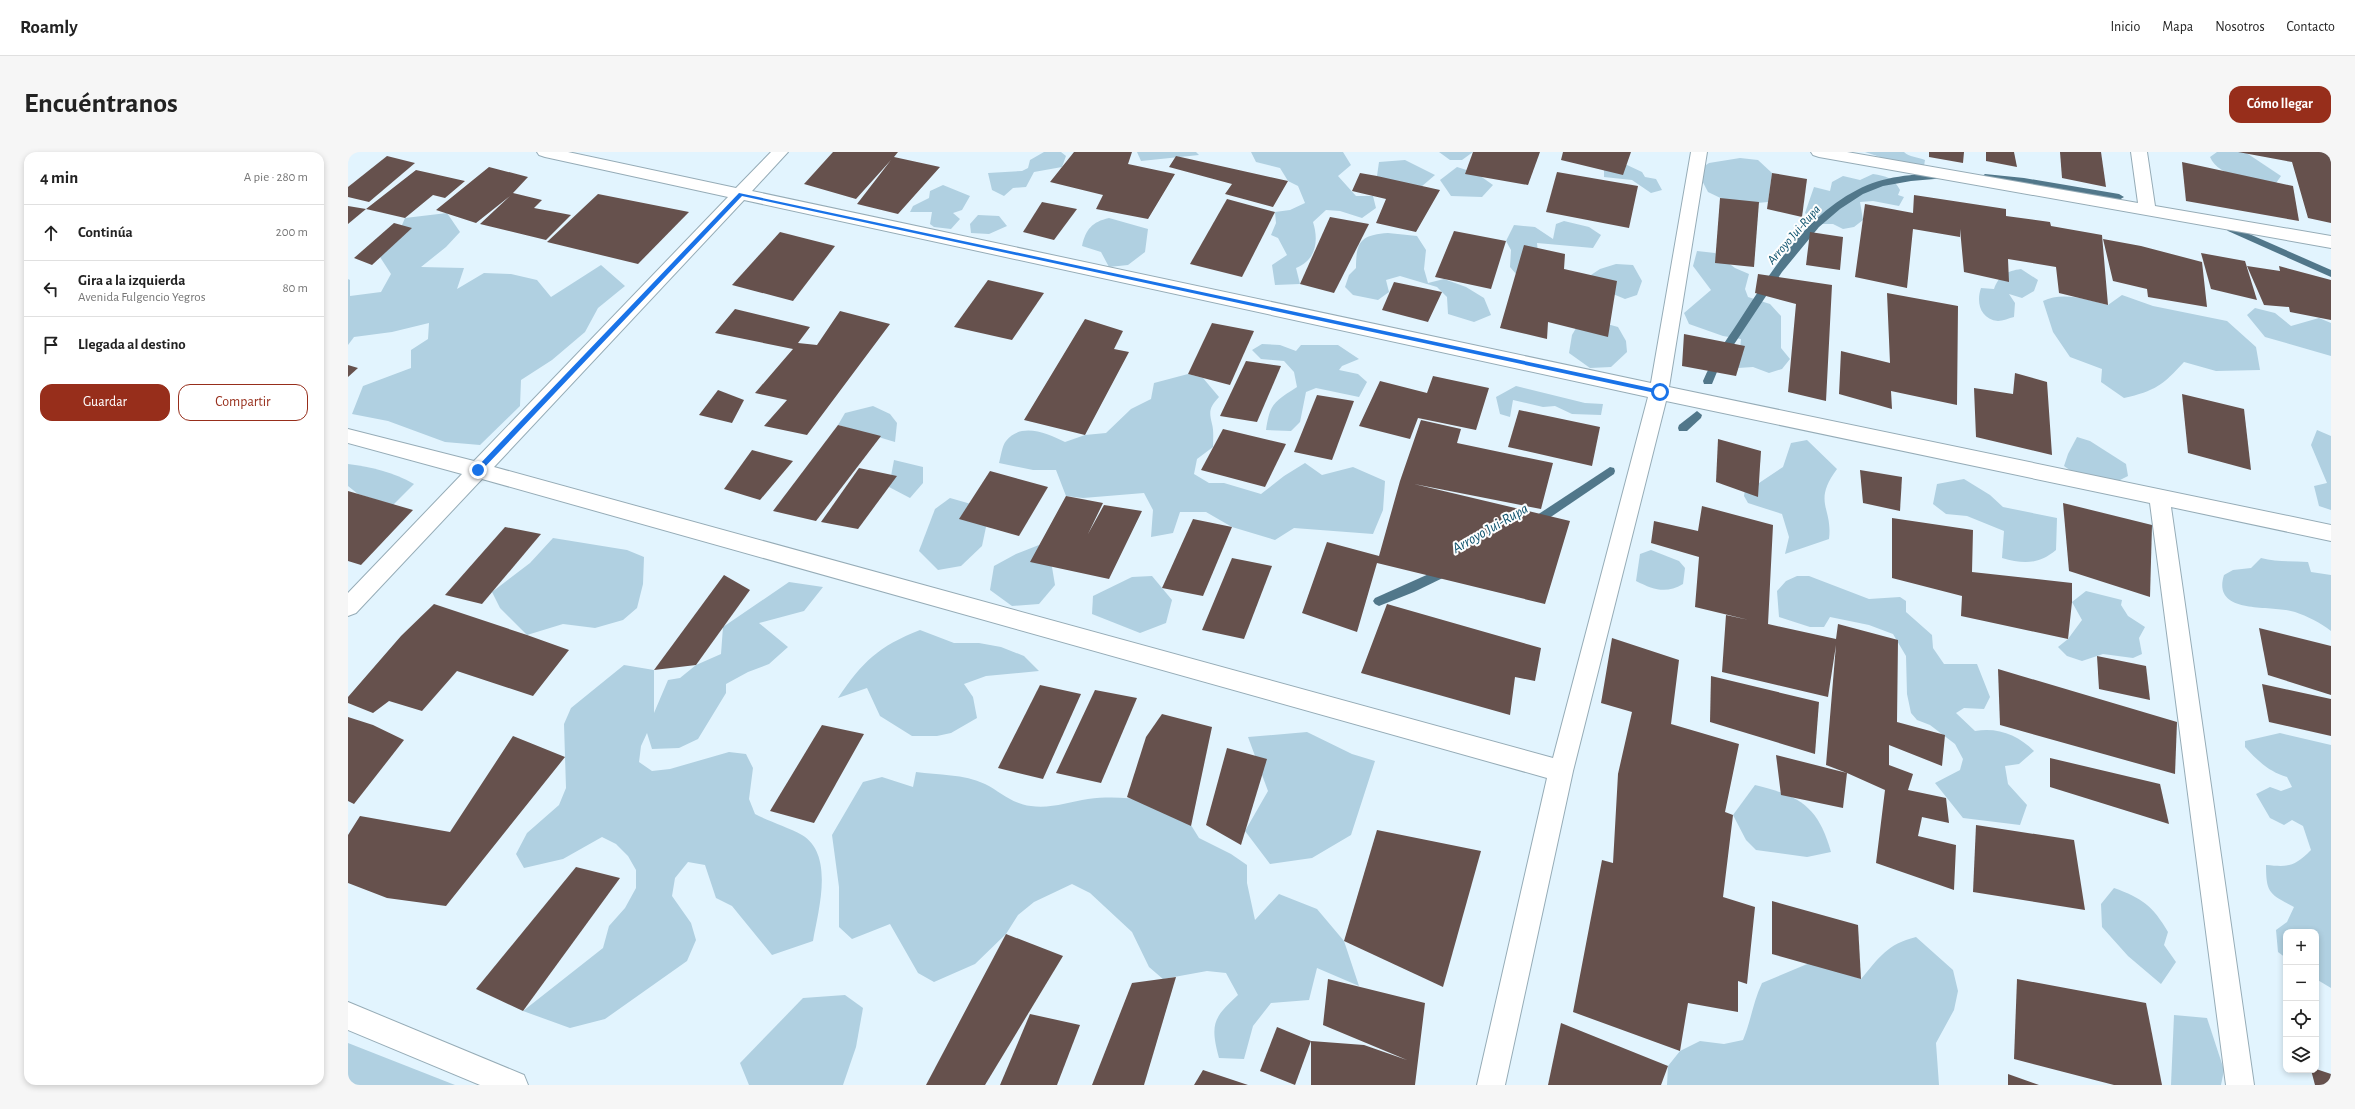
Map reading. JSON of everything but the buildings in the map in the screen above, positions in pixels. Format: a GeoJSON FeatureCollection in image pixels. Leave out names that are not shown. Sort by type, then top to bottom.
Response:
{"type":"FeatureCollection","features":[{"type":"Feature","properties":{"kind":"street"},"geometry":{"type":"LineString","coordinates":[[545,152],[1660,392],[2331,533]]}},
{"type":"Feature","properties":{"kind":"street"},"geometry":{"type":"LineString","coordinates":[[348,607],[780,152]]}},
{"type":"Feature","properties":{"kind":"street"},"geometry":{"type":"LineString","coordinates":[[1491,1085],[1561,771],[1660,392],[1699,152]]}},
{"type":"Feature","properties":{"kind":"street"},"geometry":{"type":"LineString","coordinates":[[1819,152],[2331,242]]}},
{"type":"Feature","properties":{"kind":"street"},"geometry":{"type":"LineString","coordinates":[[2139,152],[2147,209]]}},
{"type":"Feature","properties":{"kind":"street"},"geometry":{"type":"LineString","coordinates":[[348,436],[478,470],[1561,771]]}},
{"type":"Feature","properties":{"kind":"street"},"geometry":{"type":"LineString","coordinates":[[2160,497],[2240,1085]]}},
{"type":"Feature","properties":{"kind":"street"},"geometry":{"type":"LineString","coordinates":[[348,1016],[514,1085]]}},
{"type":"Feature","properties":{"kind":"shaded area"},"geometry":{"type":"Polygon","coordinates":[[[1044,152],[1061,152],[1066,156],[1062,167],[1034,172],[1026,187],[1013,188],[1004,196],[992,190],[988,173],[1022,171],[1028,168],[1030,160],[1044,152]]]}},
{"type":"Feature","properties":{"kind":"shaded area"},"geometry":{"type":"Polygon","coordinates":[[[1137,152],[1196,152],[1199,155],[1141,161],[1137,152]]]}},
{"type":"Feature","properties":{"kind":"shaded area"},"geometry":{"type":"Polygon","coordinates":[[[1251,152],[1343,152],[1351,165],[1338,176],[1356,196],[1373,196],[1376,208],[1362,218],[1340,211],[1326,210],[1313,222],[1316,243],[1312,255],[1308,260],[1303,265],[1296,268],[1300,284],[1275,285],[1272,265],[1287,255],[1278,238],[1271,235],[1276,223],[1275,212],[1290,210],[1305,203],[1298,186],[1288,181],[1280,168],[1256,162],[1251,152]]]}},
{"type":"Feature","properties":{"kind":"shaded area"},"geometry":{"type":"Polygon","coordinates":[[[1439,152],[1473,152],[1462,160],[1450,160],[1439,152]]]}},
{"type":"Feature","properties":{"kind":"shaded area"},"geometry":{"type":"Polygon","coordinates":[[[1865,152],[1904,152],[1911,156],[1925,160],[1924,166],[1880,160],[1880,157],[1865,152]]]}},
{"type":"Feature","properties":{"kind":"shaded area"},"geometry":{"type":"Polygon","coordinates":[[[2217,152],[2245,152],[2281,176],[2274,186],[2229,174],[2221,170],[2210,157],[2217,152]]]}},
{"type":"Feature","properties":{"kind":"shaded area"},"geometry":{"type":"Polygon","coordinates":[[[1740,158],[1758,160],[1772,173],[1768,202],[1735,205],[1708,192],[1697,171],[1709,163],[1740,158]]]}},
{"type":"Feature","properties":{"kind":"shaded area"},"geometry":{"type":"Polygon","coordinates":[[[1405,160],[1435,175],[1414,193],[1377,176],[1379,162],[1405,160]]]}},
{"type":"Feature","properties":{"kind":"shaded area"},"geometry":{"type":"Polygon","coordinates":[[[1616,164],[1627,165],[1642,172],[1645,177],[1656,179],[1662,190],[1651,193],[1632,180],[1604,177],[1604,170],[1616,164]]]}},
{"type":"Feature","properties":{"kind":"shaded area"},"geometry":{"type":"Polygon","coordinates":[[[1457,167],[1476,173],[1493,185],[1482,197],[1451,196],[1440,180],[1457,167]]]}},
{"type":"Feature","properties":{"kind":"shaded area"},"geometry":{"type":"Polygon","coordinates":[[[1873,174],[1886,177],[1898,186],[1900,190],[1898,195],[1904,197],[1899,206],[1873,201],[1860,202],[1863,220],[1854,227],[1843,229],[1833,224],[1818,224],[1805,213],[1814,187],[1830,191],[1832,182],[1843,176],[1860,180],[1873,174]]]}},
{"type":"Feature","properties":{"kind":"shaded area"},"geometry":{"type":"Polygon","coordinates":[[[943,185],[970,196],[962,210],[953,213],[960,219],[951,229],[934,227],[930,224],[932,212],[910,212],[913,206],[929,198],[930,191],[943,185]]]}},
{"type":"Feature","properties":{"kind":"shaded area"},"geometry":{"type":"Polygon","coordinates":[[[447,213],[460,232],[446,247],[421,267],[464,268],[457,289],[484,273],[511,274],[537,280],[551,297],[601,265],[625,286],[598,308],[585,332],[552,360],[521,380],[520,406],[480,445],[445,442],[388,421],[352,414],[363,386],[411,368],[411,350],[428,339],[429,323],[392,332],[354,337],[348,345],[348,279],[350,280],[350,296],[381,292],[391,274],[380,257],[394,244],[405,218],[447,213]]]}},
{"type":"Feature","properties":{"kind":"shaded area"},"geometry":{"type":"Polygon","coordinates":[[[978,215],[999,216],[1007,226],[989,234],[971,233],[970,224],[978,215]]]}},
{"type":"Feature","properties":{"kind":"shaded area"},"geometry":{"type":"Polygon","coordinates":[[[1109,218],[1148,229],[1145,252],[1128,265],[1109,267],[1101,252],[1082,246],[1091,227],[1098,222],[1109,218]]]}},
{"type":"Feature","properties":{"kind":"shaded area"},"geometry":{"type":"Polygon","coordinates":[[[1564,221],[1589,227],[1601,235],[1593,248],[1537,243],[1539,262],[1516,274],[1510,267],[1511,250],[1506,241],[1514,225],[1535,227],[1553,239],[1556,224],[1564,221]]]}},
{"type":"Feature","properties":{"kind":"shaded area"},"geometry":{"type":"Polygon","coordinates":[[[1388,233],[1417,236],[1426,250],[1424,269],[1428,283],[1444,279],[1466,287],[1484,298],[1491,315],[1474,322],[1448,314],[1447,297],[1437,287],[1400,276],[1386,280],[1389,292],[1378,300],[1353,295],[1345,287],[1349,275],[1356,268],[1357,251],[1359,246],[1366,238],[1388,233]]]}},
{"type":"Feature","properties":{"kind":"shaded area"},"geometry":{"type":"Polygon","coordinates":[[[1697,251],[1715,253],[1735,268],[1749,274],[1745,289],[1748,297],[1770,304],[1781,316],[1781,348],[1790,359],[1782,369],[1769,373],[1753,367],[1738,368],[1741,339],[1723,336],[1689,324],[1684,313],[1711,290],[1693,266],[1697,251]]]}},
{"type":"Feature","properties":{"kind":"shaded area"},"geometry":{"type":"Polygon","coordinates":[[[1616,264],[1633,265],[1642,281],[1637,295],[1625,299],[1601,289],[1591,275],[1600,269],[1616,264]]]}},
{"type":"Feature","properties":{"kind":"shaded area"},"geometry":{"type":"Polygon","coordinates":[[[2021,269],[2038,280],[2034,291],[2022,298],[2009,294],[2015,303],[2014,317],[1998,321],[1987,317],[1983,313],[1979,304],[1981,288],[1994,289],[1998,280],[2004,274],[2021,269]]]}},
{"type":"Feature","properties":{"kind":"shaded area"},"geometry":{"type":"Polygon","coordinates":[[[2122,295],[2153,306],[2227,321],[2256,347],[2260,370],[2216,371],[2184,362],[2158,386],[2144,393],[2124,398],[2101,382],[2102,369],[2070,357],[2053,332],[2043,301],[2059,297],[2076,297],[2108,305],[2122,295]]]}},
{"type":"Feature","properties":{"kind":"shaded area"},"geometry":{"type":"Polygon","coordinates":[[[2255,308],[2275,313],[2291,326],[2319,318],[2331,323],[2331,356],[2265,337],[2247,315],[2255,308]]]}},
{"type":"Feature","properties":{"kind":"shaded area"},"geometry":{"type":"Polygon","coordinates":[[[1600,322],[1618,327],[1626,341],[1627,352],[1611,367],[1590,368],[1569,353],[1572,335],[1579,323],[1600,322]]]}},
{"type":"Feature","properties":{"kind":"shaded area"},"geometry":{"type":"Polygon","coordinates":[[[1262,344],[1280,345],[1296,351],[1301,345],[1338,345],[1359,359],[1342,366],[1339,370],[1358,374],[1367,382],[1359,397],[1316,388],[1306,392],[1300,422],[1291,431],[1266,430],[1269,414],[1274,404],[1297,387],[1294,372],[1284,361],[1261,359],[1252,350],[1262,344]]]}},
{"type":"Feature","properties":{"kind":"shaded area"},"geometry":{"type":"Polygon","coordinates":[[[1188,374],[1203,378],[1219,397],[1213,404],[1210,413],[1213,430],[1213,447],[1197,459],[1194,474],[1209,483],[1224,483],[1261,494],[1284,476],[1305,463],[1322,475],[1353,467],[1385,481],[1383,510],[1373,534],[1294,528],[1275,540],[1232,527],[1206,512],[1180,512],[1173,533],[1151,537],[1153,510],[1144,493],[1083,498],[1066,496],[1056,470],[1033,470],[999,463],[1005,443],[1012,435],[1019,432],[1034,431],[1050,435],[1065,442],[1085,435],[1106,433],[1131,409],[1151,399],[1154,383],[1188,374]]]}},
{"type":"Feature","properties":{"kind":"shaded area"},"geometry":{"type":"Polygon","coordinates":[[[1516,386],[1585,403],[1603,404],[1601,415],[1572,414],[1555,406],[1543,407],[1513,400],[1510,417],[1500,414],[1496,397],[1516,386]]]}},
{"type":"Feature","properties":{"kind":"shaded area"},"geometry":{"type":"Polygon","coordinates":[[[873,406],[890,414],[897,423],[895,442],[838,425],[845,413],[873,406]]]}},
{"type":"Feature","properties":{"kind":"shaded area"},"geometry":{"type":"Polygon","coordinates":[[[2317,430],[2331,436],[2331,510],[2319,506],[2314,486],[2327,483],[2311,445],[2317,430]]]}},
{"type":"Feature","properties":{"kind":"shaded area"},"geometry":{"type":"Polygon","coordinates":[[[2077,437],[2090,441],[2126,464],[2128,476],[2114,483],[2078,476],[2064,466],[2068,454],[2077,437]]]}},
{"type":"Feature","properties":{"kind":"shaded area"},"geometry":{"type":"Polygon","coordinates":[[[1807,440],[1837,469],[1830,480],[1825,498],[1829,539],[1785,554],[1789,537],[1782,514],[1748,503],[1744,496],[1746,483],[1759,483],[1783,467],[1791,443],[1807,440]]]}},
{"type":"Feature","properties":{"kind":"shaded area"},"geometry":{"type":"Polygon","coordinates":[[[894,460],[923,467],[923,483],[910,498],[889,487],[894,460]]]}},
{"type":"Feature","properties":{"kind":"shaded area"},"geometry":{"type":"Polygon","coordinates":[[[348,464],[382,471],[398,476],[414,484],[393,505],[358,494],[348,486],[348,464]]]}},
{"type":"Feature","properties":{"kind":"shaded area"},"geometry":{"type":"Polygon","coordinates":[[[1964,479],[1990,495],[2003,507],[2057,518],[2056,550],[2037,561],[2024,562],[2002,558],[2004,531],[1967,516],[1946,514],[1933,504],[1937,484],[1964,479]]]}},
{"type":"Feature","properties":{"kind":"shaded area"},"geometry":{"type":"Polygon","coordinates":[[[950,498],[978,506],[986,527],[982,546],[961,566],[938,570],[919,551],[935,509],[950,498]]]}},
{"type":"Feature","properties":{"kind":"shaded area"},"geometry":{"type":"Polygon","coordinates":[[[553,538],[627,550],[644,557],[643,584],[637,608],[623,620],[595,628],[563,624],[527,635],[500,608],[492,592],[530,563],[553,538]]]}},
{"type":"Feature","properties":{"kind":"shaded area"},"geometry":{"type":"Polygon","coordinates":[[[1039,545],[1052,567],[1055,585],[1039,604],[1012,606],[990,590],[994,566],[1016,554],[1039,545]]]}},
{"type":"Feature","properties":{"kind":"shaded area"},"geometry":{"type":"Polygon","coordinates":[[[1651,550],[1679,561],[1685,568],[1683,584],[1671,589],[1660,590],[1636,581],[1640,554],[1651,550]]]}},
{"type":"Feature","properties":{"kind":"shaded area"},"geometry":{"type":"Polygon","coordinates":[[[2261,558],[2279,561],[2308,562],[2311,572],[2331,575],[2331,631],[2314,620],[2295,612],[2246,606],[2235,603],[2227,597],[2222,588],[2224,575],[2233,570],[2251,568],[2261,558]]]}},
{"type":"Feature","properties":{"kind":"shaded area"},"geometry":{"type":"Polygon","coordinates":[[[1152,576],[1172,600],[1166,623],[1140,633],[1092,614],[1093,596],[1132,577],[1152,576]]]}},
{"type":"Feature","properties":{"kind":"shaded area"},"geometry":{"type":"Polygon","coordinates":[[[1797,576],[1809,576],[1869,599],[1900,597],[1906,601],[1906,612],[1932,635],[1933,648],[1944,664],[1977,664],[1990,697],[1984,709],[1964,708],[1956,713],[1975,731],[2000,731],[2028,745],[2034,751],[2019,764],[2005,766],[2008,784],[2027,805],[2020,825],[1963,818],[1935,783],[1960,770],[1963,759],[1955,744],[1930,725],[1917,720],[1911,713],[1907,694],[1906,656],[1893,634],[1869,625],[1830,617],[1824,627],[1810,627],[1779,617],[1777,591],[1786,581],[1797,576]]]}},
{"type":"Feature","properties":{"kind":"shaded area"},"geometry":{"type":"Polygon","coordinates":[[[789,582],[823,587],[804,611],[759,623],[788,647],[769,664],[748,672],[726,684],[726,693],[698,739],[679,748],[652,749],[647,733],[641,746],[639,762],[652,771],[670,769],[729,752],[746,754],[753,768],[749,799],[755,814],[802,835],[812,844],[818,856],[822,884],[813,941],[772,955],[732,906],[716,898],[705,865],[688,862],[675,878],[672,896],[691,923],[696,940],[687,961],[605,1019],[570,1028],[523,1011],[603,948],[609,926],[625,908],[636,888],[636,870],[628,856],[616,844],[602,837],[563,859],[524,868],[516,854],[527,833],[559,805],[566,788],[564,724],[571,708],[624,665],[654,670],[654,713],[668,680],[680,678],[696,665],[721,654],[723,627],[789,582]]]}},
{"type":"Feature","properties":{"kind":"shaded area"},"geometry":{"type":"Polygon","coordinates":[[[2086,591],[2122,600],[2121,605],[2128,616],[2145,627],[2139,638],[2142,654],[2133,658],[2103,654],[2082,661],[2067,656],[2058,647],[2068,639],[2082,620],[2072,602],[2086,591]]]}},
{"type":"Feature","properties":{"kind":"shaded area"},"geometry":{"type":"Polygon","coordinates":[[[920,630],[954,643],[979,643],[1001,647],[1024,656],[1039,671],[986,676],[964,684],[973,697],[977,718],[951,733],[937,736],[912,736],[880,716],[867,688],[838,698],[855,674],[873,656],[893,642],[920,630]]]}},
{"type":"Feature","properties":{"kind":"shaded area"},"geometry":{"type":"Polygon","coordinates":[[[1307,732],[1352,754],[1375,761],[1351,835],[1312,858],[1270,864],[1245,831],[1268,791],[1248,737],[1307,732]]]}},
{"type":"Feature","properties":{"kind":"shaded area"},"geometry":{"type":"Polygon","coordinates":[[[2280,733],[2331,745],[2331,988],[2319,981],[2319,929],[2283,929],[2283,956],[2278,952],[2276,930],[2287,922],[2294,907],[2271,892],[2267,882],[2266,865],[2291,865],[2300,860],[2311,850],[2303,826],[2292,820],[2284,825],[2270,818],[2256,794],[2270,787],[2281,791],[2292,787],[2287,777],[2269,769],[2254,756],[2245,747],[2245,741],[2280,733]]]}},
{"type":"Feature","properties":{"kind":"shaded area"},"geometry":{"type":"Polygon","coordinates":[[[916,772],[968,778],[991,787],[1018,803],[1038,807],[1052,806],[1088,799],[1124,798],[1157,803],[1181,809],[1199,838],[1231,854],[1247,865],[1247,883],[1255,920],[1279,894],[1317,909],[1344,941],[1359,986],[1317,968],[1309,1000],[1271,1003],[1253,1026],[1244,1059],[1219,1058],[1214,1029],[1216,1022],[1223,1010],[1238,995],[1226,973],[1207,971],[1163,979],[1149,967],[1132,932],[1090,893],[1072,884],[1034,902],[1018,915],[1006,934],[975,964],[934,982],[918,973],[890,924],[852,939],[839,927],[839,887],[832,835],[863,782],[882,777],[913,787],[916,772]]]}},
{"type":"Feature","properties":{"kind":"shaded area"},"geometry":{"type":"Polygon","coordinates":[[[1755,785],[1784,794],[1805,805],[1813,813],[1820,824],[1831,852],[1807,857],[1756,850],[1746,840],[1733,815],[1755,785]]]}},
{"type":"Feature","properties":{"kind":"shaded area"},"geometry":{"type":"Polygon","coordinates":[[[2114,888],[2132,895],[2146,904],[2163,923],[2168,932],[2164,945],[2176,962],[2161,984],[2128,956],[2102,927],[2101,904],[2114,888]]]}},
{"type":"Feature","properties":{"kind":"shaded area"},"geometry":{"type":"Polygon","coordinates":[[[1916,937],[1953,970],[1958,991],[1954,1010],[1936,1043],[1939,1085],[1667,1085],[1668,1066],[1680,1051],[1700,1041],[1724,1044],[1743,1040],[1756,997],[1762,983],[1812,962],[1861,979],[1884,953],[1906,940],[1916,937]]]}},
{"type":"Feature","properties":{"kind":"shaded area"},"geometry":{"type":"Polygon","coordinates":[[[845,995],[863,1008],[856,1047],[843,1085],[749,1085],[740,1063],[803,998],[845,995]]]}},
{"type":"Feature","properties":{"kind":"shaded area"},"geometry":{"type":"Polygon","coordinates":[[[2174,1015],[2207,1018],[2224,1070],[2221,1085],[2171,1085],[2174,1015]]]}},
{"type":"Feature","properties":{"kind":"shaded area"},"geometry":{"type":"Polygon","coordinates":[[[348,1043],[455,1085],[348,1085],[348,1043]]]}},
{"type":"Feature","properties":{"kind":"waterway","name":"Arroyo Jui-Rupa"},"geometry":{"type":"LineString","coordinates":[[1708,381],[1714,366],[1778,270],[1816,225],[1837,207],[1860,192],[1880,184],[1911,178],[1943,176]]}},
{"type":"Feature","properties":{"kind":"waterway","name":"Arroyo Jui-Rupa"},"geometry":{"type":"LineString","coordinates":[[1985,177],[2024,181],[2119,197]]}},
{"type":"Feature","properties":{"kind":"waterway","name":"Arroyo Jui-Rupa"},"geometry":{"type":"LineString","coordinates":[[2231,229],[2331,274]]}},
{"type":"Feature","properties":{"kind":"waterway","name":"Arroyo Jui-Rupa"},"geometry":{"type":"LineString","coordinates":[[1683,428],[1697,415]]}},
{"type":"Feature","properties":{"kind":"waterway","name":"Arroyo Jui-Rupa"},"geometry":{"type":"LineString","coordinates":[[1532,524],[1610,471]]}},
{"type":"Feature","properties":{"kind":"waterway","name":"Arroyo Jui-Rupa"},"geometry":{"type":"LineString","coordinates":[[1379,601],[1410,589],[1449,570]]}},
{"type":"Feature","properties":{"kind":"route"},"geometry":{"type":"LineString","coordinates":[[478,470],[741,194],[1660,392]]}}]}
